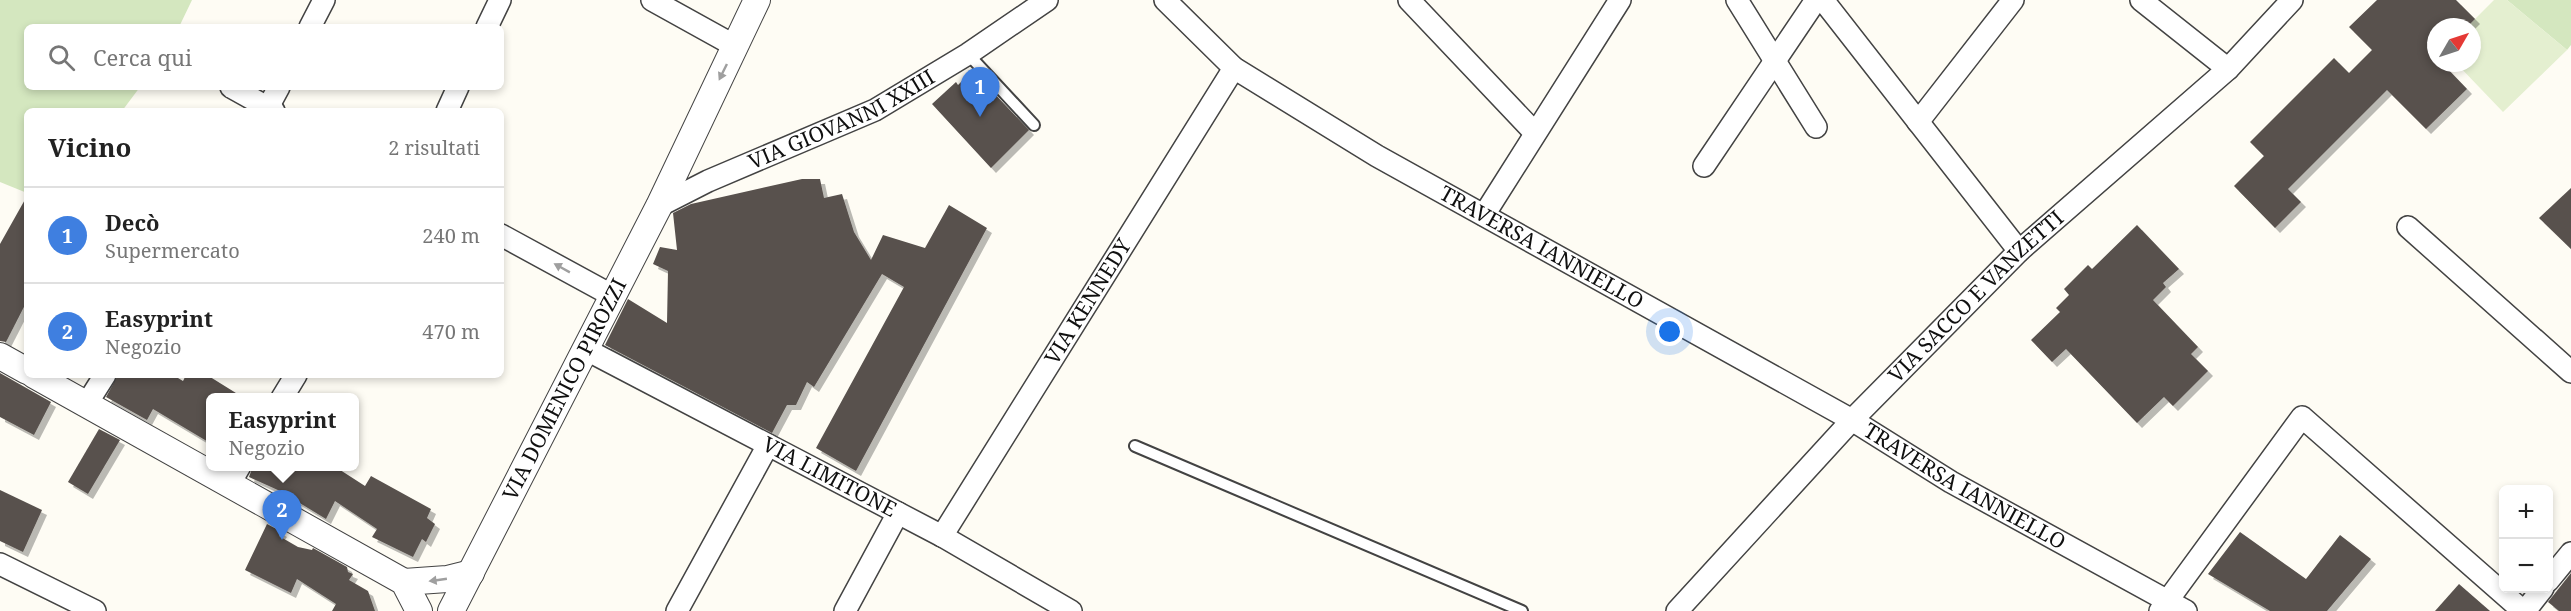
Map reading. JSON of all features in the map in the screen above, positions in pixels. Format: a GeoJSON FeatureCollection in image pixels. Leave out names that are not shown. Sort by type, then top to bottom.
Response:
{"type":"FeatureCollection","features":[{"type":"Feature","properties":{"kind":"street"},"geometry":{"type":"LineString","coordinates":[[312,24],[324,0]]}},
{"type":"Feature","properties":{"kind":"street"},"geometry":{"type":"LineString","coordinates":[[488,24],[500,0]]}},
{"type":"Feature","properties":{"kind":"street"},"geometry":{"type":"LineString","coordinates":[[652,0],[735,46]]}},
{"type":"Feature","properties":{"kind":"street","name":"VIA DOMENICO PIROZZI"},"geometry":{"type":"LineString","coordinates":[[457,599],[660,206],[757,0]]}},
{"type":"Feature","properties":{"kind":"street","name":"VIA GIOVANNI XXIII"},"geometry":{"type":"LineString","coordinates":[[660,206],[708,181],[875,110],[968,54],[1047,0]]}},
{"type":"Feature","properties":{"kind":"street","name":"TRAVERSA IANNIELLO"},"geometry":{"type":"LineString","coordinates":[[1165,0],[1234,68],[1377,156],[1852,420],[1951,482],[2163,605],[2186,611]]}},
{"type":"Feature","properties":{"kind":"street"},"geometry":{"type":"LineString","coordinates":[[1409,0],[1536,133]]}},
{"type":"Feature","properties":{"kind":"street"},"geometry":{"type":"LineString","coordinates":[[1484,215],[1620,0]]}},
{"type":"Feature","properties":{"kind":"street"},"geometry":{"type":"LineString","coordinates":[[1737,0],[1816,127]]}},
{"type":"Feature","properties":{"kind":"street"},"geometry":{"type":"LineString","coordinates":[[1704,166],[1816,0]]}},
{"type":"Feature","properties":{"kind":"street"},"geometry":{"type":"LineString","coordinates":[[1823,0],[2019,251]]}},
{"type":"Feature","properties":{"kind":"street"},"geometry":{"type":"LineString","coordinates":[[1918,122],[2013,0]]}},
{"type":"Feature","properties":{"kind":"street"},"geometry":{"type":"LineString","coordinates":[[2141,0],[2228,69]]}},
{"type":"Feature","properties":{"kind":"street","name":"VIA SACCO E VANZETTI"},"geometry":{"type":"LineString","coordinates":[[1677,611],[1852,420],[2019,251],[2228,69],[2292,0]]}},
{"type":"Feature","properties":{"kind":"street","name":"VIA KENNEDY"},"geometry":{"type":"LineString","coordinates":[[942,536],[1234,68]]}},
{"type":"Feature","properties":{"kind":"street"},"geometry":{"type":"LineString","coordinates":[[236,90],[266,108]]}},
{"type":"Feature","properties":{"kind":"street"},"geometry":{"type":"LineString","coordinates":[[270,108],[278,90]]}},
{"type":"Feature","properties":{"kind":"street"},"geometry":{"type":"LineString","coordinates":[[448,108],[458,90]]}},
{"type":"Feature","properties":{"kind":"street"},"geometry":{"type":"LineString","coordinates":[[2408,227],[2571,372]]}},
{"type":"Feature","properties":{"kind":"street"},"geometry":{"type":"LineString","coordinates":[[504,237],[613,296]]}},
{"type":"Feature","properties":{"kind":"street","name":"VIA LIMITONE"},"geometry":{"type":"LineString","coordinates":[[585,349],[942,536],[1071,611]]}},
{"type":"Feature","properties":{"kind":"street"},"geometry":{"type":"LineString","coordinates":[[0,356],[24,369]]}},
{"type":"Feature","properties":{"kind":"street"},"geometry":{"type":"LineString","coordinates":[[39,378],[86,405],[206,463]]}},
{"type":"Feature","properties":{"kind":"street"},"geometry":{"type":"LineString","coordinates":[[86,405],[103,378]]}},
{"type":"Feature","properties":{"kind":"street"},"geometry":{"type":"LineString","coordinates":[[285,393],[294,378]]}},
{"type":"Feature","properties":{"kind":"street"},"geometry":{"type":"LineString","coordinates":[[2163,605],[2302,417],[2524,611],[2539,593]]}},
{"type":"Feature","properties":{"kind":"street"},"geometry":{"type":"LineString","coordinates":[[677,611],[768,445]]}},
{"type":"Feature","properties":{"kind":"street"},"geometry":{"type":"LineString","coordinates":[[234,476],[418,601],[424,582],[457,599]]}},
{"type":"Feature","properties":{"kind":"street"},"geometry":{"type":"LineString","coordinates":[[845,611],[898,513]]}},
{"type":"Feature","properties":{"kind":"street"},"geometry":{"type":"LineString","coordinates":[[2553,575],[2571,553]]}},
{"type":"Feature","properties":{"kind":"street"},"geometry":{"type":"LineString","coordinates":[[0,564],[94,611]]}},
{"type":"Feature","properties":{"kind":"lane"},"geometry":{"type":"LineString","coordinates":[[968,54],[1034,125]]}},
{"type":"Feature","properties":{"kind":"lane"},"geometry":{"type":"LineString","coordinates":[[1135,446],[1522,611]]}},
{"type":"Feature","properties":{"kind":"green space"},"geometry":{"type":"Polygon","coordinates":[[[0,0],[192,0],[180,24],[24,24],[24,90],[138,90],[124,108],[24,108],[24,192],[0,182],[0,0]]]}},
{"type":"Feature","properties":{"kind":"green space"},"geometry":{"type":"Polygon","coordinates":[[[2494,0],[2507,0],[2567,50],[2503,112],[2465,72],[2481,72],[2481,18],[2476,18],[2494,0]]]}},
{"type":"Feature","properties":{"kind":"green space"},"geometry":{"type":"Polygon","coordinates":[[[2507,0],[2571,0],[2571,45],[2567,50],[2507,0]]]}},
{"type":"Feature","properties":{"kind":"building"},"geometry":{"type":"Polygon","coordinates":[[[2377,0],[2456,0],[2474,18],[2427,18],[2427,72],[2451,72],[2467,89],[2426,129],[2387,90],[2288,189],[2301,202],[2275,228],[2234,186],[2264,156],[2250,142],[2334,58],[2349,73],[2372,50],[2349,27],[2377,0]]]}},
{"type":"Feature","properties":{"kind":"building"},"geometry":{"type":"Polygon","coordinates":[[[971,72],[1029,130],[991,168],[932,104],[956,82],[958,85],[971,72]]]}},
{"type":"Feature","properties":{"kind":"building"},"geometry":{"type":"Polygon","coordinates":[[[802,179],[820,179],[824,198],[842,194],[854,232],[871,260],[883,235],[925,248],[949,205],[987,228],[856,471],[816,448],[904,287],[882,274],[814,387],[807,382],[796,405],[787,405],[772,433],[605,345],[628,299],[667,323],[668,271],[653,264],[660,247],[677,250],[673,213],[691,204],[802,179]]]}},
{"type":"Feature","properties":{"kind":"building"},"geometry":{"type":"Polygon","coordinates":[[[2571,188],[2571,249],[2539,218],[2571,188]]]}},
{"type":"Feature","properties":{"kind":"building"},"geometry":{"type":"Polygon","coordinates":[[[24,201],[24,307],[6,342],[0,341],[0,244],[24,201]]]}},
{"type":"Feature","properties":{"kind":"building"},"geometry":{"type":"Polygon","coordinates":[[[2137,225],[2179,269],[2163,283],[2166,287],[2153,300],[2198,347],[2191,354],[2208,371],[2173,406],[2164,397],[2137,423],[2066,349],[2052,362],[2031,340],[2060,312],[2056,308],[2069,295],[2064,289],[2088,265],[2092,269],[2137,225]]]}},
{"type":"Feature","properties":{"kind":"building"},"geometry":{"type":"Polygon","coordinates":[[[0,373],[51,402],[34,435],[0,417],[0,373]]]}},
{"type":"Feature","properties":{"kind":"building"},"geometry":{"type":"Polygon","coordinates":[[[116,378],[178,378],[183,381],[184,378],[212,378],[236,393],[206,393],[206,441],[153,409],[147,420],[106,397],[116,378]]]}},
{"type":"Feature","properties":{"kind":"building"},"geometry":{"type":"Polygon","coordinates":[[[99,429],[120,440],[88,494],[68,482],[99,429]]]}},
{"type":"Feature","properties":{"kind":"building"},"geometry":{"type":"Polygon","coordinates":[[[251,471],[342,471],[365,486],[371,476],[431,509],[427,518],[435,524],[426,542],[422,539],[413,557],[372,537],[377,529],[335,501],[326,519],[280,491],[249,477],[251,471]]]}},
{"type":"Feature","properties":{"kind":"building"},"geometry":{"type":"Polygon","coordinates":[[[0,490],[42,510],[23,552],[0,541],[0,490]]]}},
{"type":"Feature","properties":{"kind":"building"},"geometry":{"type":"Polygon","coordinates":[[[267,524],[282,532],[279,536],[298,547],[312,550],[313,548],[347,567],[348,572],[353,574],[349,580],[368,591],[375,611],[332,611],[336,604],[297,579],[291,593],[245,570],[267,524]]]}},
{"type":"Feature","properties":{"kind":"building"},"geometry":{"type":"Polygon","coordinates":[[[2240,532],[2306,579],[2340,535],[2371,559],[2327,611],[2270,611],[2208,574],[2240,532]]]}},
{"type":"Feature","properties":{"kind":"building"},"geometry":{"type":"Polygon","coordinates":[[[2571,573],[2571,611],[2559,611],[2548,602],[2571,573]]]}},
{"type":"Feature","properties":{"kind":"building"},"geometry":{"type":"Polygon","coordinates":[[[2459,584],[2490,611],[2435,611],[2459,584]]]}},
{"type":"Feature","properties":{"kind":"place","name":"Decò"},"geometry":{"type":"Point","coordinates":[980,117]}},
{"type":"Feature","properties":{"kind":"place","name":"Easyprint"},"geometry":{"type":"Point","coordinates":[282,540]}}]}
